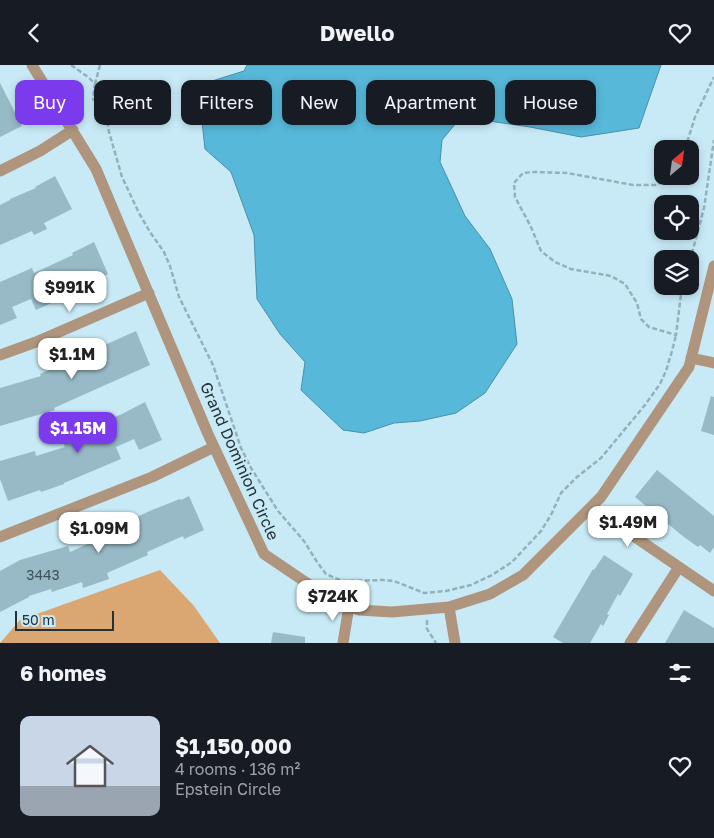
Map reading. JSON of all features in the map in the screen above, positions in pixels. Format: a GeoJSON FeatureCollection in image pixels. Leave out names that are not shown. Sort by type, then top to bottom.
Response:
{"type":"FeatureCollection","features":[{"type":"Feature","properties":{"kind":"street","name":"Grand Dominion Circle"},"geometry":{"type":"LineString","coordinates":[[32,65],[96,169],[214,447],[264,554],[329,598],[359,610],[392,612],[449,607],[490,594],[523,575],[601,497],[689,367],[714,267]]}},
{"type":"Feature","properties":{"kind":"street"},"geometry":{"type":"LineString","coordinates":[[0,171],[40,151],[73,130]]}},
{"type":"Feature","properties":{"kind":"street"},"geometry":{"type":"LineString","coordinates":[[0,355],[36,343],[149,293]]}},
{"type":"Feature","properties":{"kind":"street"},"geometry":{"type":"LineString","coordinates":[[691,358],[714,363]]}},
{"type":"Feature","properties":{"kind":"street"},"geometry":{"type":"LineString","coordinates":[[0,537],[152,477],[214,447]]}},
{"type":"Feature","properties":{"kind":"street"},"geometry":{"type":"LineString","coordinates":[[591,507],[714,591]]}},
{"type":"Feature","properties":{"kind":"street"},"geometry":{"type":"LineString","coordinates":[[630,643],[679,567]]}},
{"type":"Feature","properties":{"kind":"street"},"geometry":{"type":"LineString","coordinates":[[343,643],[349,606]]}},
{"type":"Feature","properties":{"kind":"street"},"geometry":{"type":"LineString","coordinates":[[449,607],[455,643]]}},
{"type":"Feature","properties":{"kind":"path"},"geometry":{"type":"LineString","coordinates":[[71,65],[94,83]]}},
{"type":"Feature","properties":{"kind":"path"},"geometry":{"type":"LineString","coordinates":[[96,80],[100,65]]}},
{"type":"Feature","properties":{"kind":"path"},"geometry":{"type":"LineString","coordinates":[[688,140],[695,117],[714,77]]}},
{"type":"Feature","properties":{"kind":"path"},"geometry":{"type":"LineString","coordinates":[[108,125],[122,177],[142,219],[164,252],[170,265],[179,297],[213,365],[241,448],[251,468],[278,511],[304,541],[326,574],[343,581],[394,581],[424,593],[446,591],[471,585],[492,575],[512,562],[541,531],[561,493],[577,477],[602,458],[660,384],[666,371],[676,335],[681,295]]}},
{"type":"Feature","properties":{"kind":"path"},"geometry":{"type":"LineString","coordinates":[[693,250],[704,207],[714,140]]}},
{"type":"Feature","properties":{"kind":"path"},"geometry":{"type":"LineString","coordinates":[[654,185],[633,185],[567,173],[534,172],[523,173],[514,183],[515,197],[541,251],[555,262],[571,269],[610,276],[625,284],[637,303],[641,319],[649,327],[676,335]]}},
{"type":"Feature","properties":{"kind":"shaded area"},"geometry":{"type":"Polygon","coordinates":[[[160,570],[194,606],[220,643],[0,643],[20,620],[160,570]]]}},
{"type":"Feature","properties":{"kind":"water"},"geometry":{"type":"Polygon","coordinates":[[[247,65],[661,65],[639,128],[581,137],[516,125],[596,125],[596,80],[505,80],[505,123],[495,122],[495,80],[366,80],[366,125],[454,125],[442,140],[440,162],[465,216],[490,249],[512,299],[517,344],[485,393],[456,413],[420,421],[394,423],[364,433],[343,430],[301,390],[305,362],[280,334],[257,299],[254,235],[231,172],[205,149],[202,125],[272,125],[272,80],[215,80],[244,71],[247,65]]]}},
{"type":"Feature","properties":{"kind":"building"},"geometry":{"type":"Polygon","coordinates":[[[0,83],[15,112],[15,125],[22,126],[0,137],[0,83]]]}},
{"type":"Feature","properties":{"kind":"building"},"geometry":{"type":"Polygon","coordinates":[[[55,176],[72,209],[44,223],[47,229],[34,235],[32,231],[0,245],[0,205],[36,188],[55,176]]]}},
{"type":"Feature","properties":{"kind":"building"},"geometry":{"type":"Polygon","coordinates":[[[94,242],[108,274],[98,279],[99,281],[87,286],[85,282],[67,290],[69,295],[36,310],[31,299],[12,307],[17,318],[0,325],[0,282],[32,268],[34,273],[73,255],[72,253],[94,242]]]}},
{"type":"Feature","properties":{"kind":"building"},"geometry":{"type":"Polygon","coordinates":[[[136,331],[150,365],[54,408],[55,410],[0,426],[0,388],[41,376],[40,374],[136,331]]]}},
{"type":"Feature","properties":{"kind":"building"},"geometry":{"type":"Polygon","coordinates":[[[711,396],[714,397],[714,435],[701,431],[711,396]]]}},
{"type":"Feature","properties":{"kind":"building"},"geometry":{"type":"Polygon","coordinates":[[[145,402],[162,440],[139,450],[134,439],[116,447],[121,459],[64,484],[8,501],[0,479],[0,461],[35,451],[36,456],[65,447],[62,440],[145,402]]]}},
{"type":"Feature","properties":{"kind":"building"},"geometry":{"type":"Polygon","coordinates":[[[657,470],[714,516],[714,547],[710,553],[700,545],[698,547],[684,537],[635,497],[657,470]]]}},
{"type":"Feature","properties":{"kind":"building"},"geometry":{"type":"Polygon","coordinates":[[[189,496],[204,530],[184,539],[183,536],[147,552],[148,555],[107,573],[109,579],[83,588],[82,582],[52,592],[51,589],[29,596],[0,612],[0,571],[20,560],[68,546],[70,552],[94,541],[93,537],[152,510],[189,496]]]}},
{"type":"Feature","properties":{"kind":"building"},"geometry":{"type":"Polygon","coordinates":[[[604,555],[633,574],[620,596],[618,594],[603,626],[601,624],[590,643],[563,643],[553,637],[593,569],[604,555]]]}},
{"type":"Feature","properties":{"kind":"building"},"geometry":{"type":"Polygon","coordinates":[[[684,610],[714,628],[714,643],[665,643],[684,610]]]}},
{"type":"Feature","properties":{"kind":"building"},"geometry":{"type":"Polygon","coordinates":[[[273,632],[305,637],[305,643],[271,643],[273,632]]]}}]}
